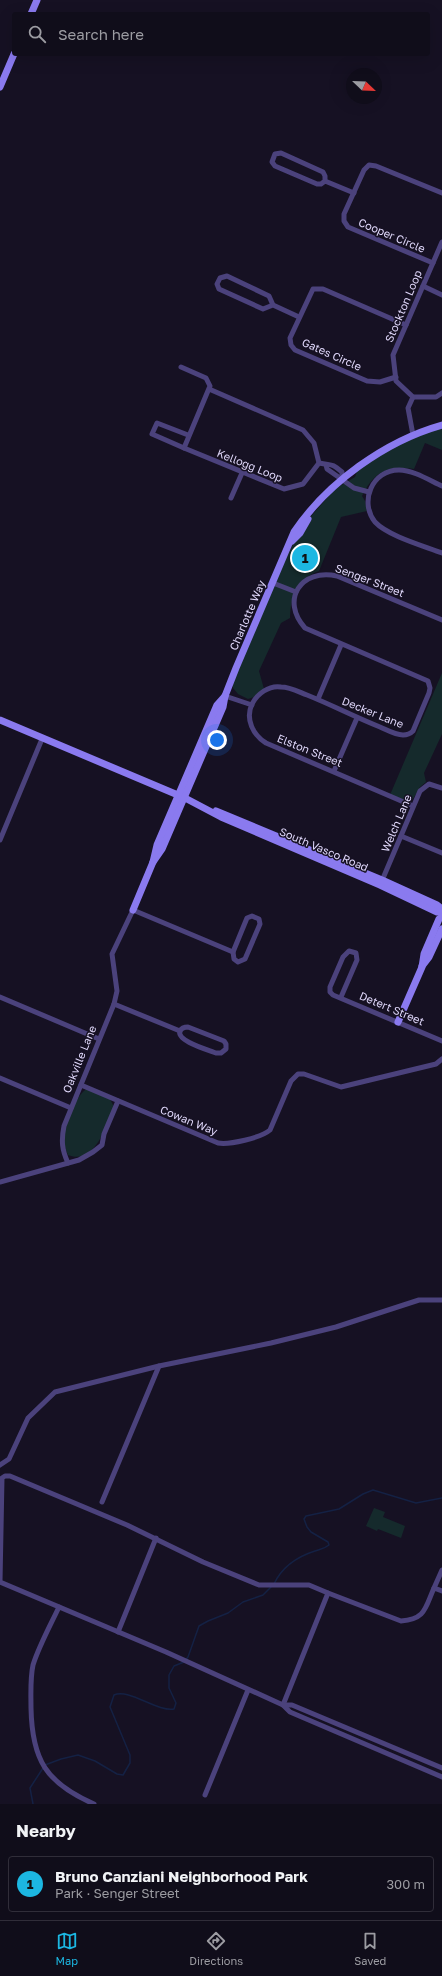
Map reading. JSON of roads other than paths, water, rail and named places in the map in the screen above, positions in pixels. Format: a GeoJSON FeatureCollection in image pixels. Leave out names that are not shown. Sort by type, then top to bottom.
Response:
{"type":"FeatureCollection","features":[{"type":"Feature","properties":{"kind":"street"},"geometry":{"type":"LineString","coordinates":[[32,12],[37,0]]}},
{"type":"Feature","properties":{"kind":"street"},"geometry":{"type":"LineString","coordinates":[[0,87],[13,56]]}},
{"type":"Feature","properties":{"kind":"street"},"geometry":{"type":"LineString","coordinates":[[281,153],[322,172],[325,176],[325,181],[321,184],[317,184],[275,166],[272,162],[275,154],[281,153]]}},
{"type":"Feature","properties":{"kind":"street","name":"Cooper Circle"},"geometry":{"type":"LineString","coordinates":[[433,263],[348,227],[344,221],[344,214],[364,170],[369,165],[376,166],[442,193]]}},
{"type":"Feature","properties":{"kind":"street"},"geometry":{"type":"LineString","coordinates":[[325,181],[354,193]]}},
{"type":"Feature","properties":{"kind":"street","name":"Stockton Loop"},"geometry":{"type":"LineString","coordinates":[[396,377],[393,355],[442,242]]}},
{"type":"Feature","properties":{"kind":"street"},"geometry":{"type":"LineString","coordinates":[[273,305],[263,308],[219,289],[217,284],[220,278],[227,276],[269,296],[273,305],[299,317]]}},
{"type":"Feature","properties":{"kind":"street"},"geometry":{"type":"LineString","coordinates":[[423,286],[442,295]]}},
{"type":"Feature","properties":{"kind":"street","name":"Gates Circle"},"geometry":{"type":"LineString","coordinates":[[396,377],[380,382],[367,381],[295,350],[291,345],[290,338],[313,289],[323,288],[406,325]]}},
{"type":"Feature","properties":{"kind":"street"},"geometry":{"type":"LineString","coordinates":[[181,367],[206,378],[209,382],[209,389],[184,448]]}},
{"type":"Feature","properties":{"kind":"street"},"geometry":{"type":"LineString","coordinates":[[396,377],[396,381],[413,397],[436,397],[442,393]]}},
{"type":"Feature","properties":{"kind":"street"},"geometry":{"type":"LineString","coordinates":[[209,389],[303,430],[314,443],[319,463],[326,465],[330,463],[342,472],[342,479]]}},
{"type":"Feature","properties":{"kind":"street"},"geometry":{"type":"LineString","coordinates":[[413,397],[408,408],[413,435]]}},
{"type":"Feature","properties":{"kind":"street","name":"Kellogg Loop"},"geometry":{"type":"LineString","coordinates":[[188,436],[157,423],[152,434],[284,490],[303,484],[319,463]]}},
{"type":"Feature","properties":{"kind":"street","name":"Charlotte Way"},"geometry":{"type":"LineString","coordinates":[[181,797],[217,705],[225,696],[294,532],[342,479],[361,464],[385,448],[413,435],[442,425]]}},
{"type":"Feature","properties":{"kind":"street"},"geometry":{"type":"LineString","coordinates":[[326,465],[327,469],[354,488],[369,492]]}},
{"type":"Feature","properties":{"kind":"street"},"geometry":{"type":"LineString","coordinates":[[442,486],[409,472],[394,470],[381,476],[373,484],[367,498],[370,514],[381,527],[442,553]]}},
{"type":"Feature","properties":{"kind":"street"},"geometry":{"type":"LineString","coordinates":[[231,498],[242,473]]}},
{"type":"Feature","properties":{"kind":"street","name":"Senger Street"},"geometry":{"type":"LineString","coordinates":[[296,592],[298,588],[314,575],[328,574],[337,576],[442,620]]}},
{"type":"Feature","properties":{"kind":"street"},"geometry":{"type":"LineString","coordinates":[[273,583],[296,592]]}},
{"type":"Feature","properties":{"kind":"street","name":"Decker Lane"},"geometry":{"type":"LineString","coordinates":[[252,705],[264,691],[271,687],[281,686],[318,699],[357,718],[401,735],[410,734],[430,688],[428,682],[424,679],[312,632],[300,623],[294,608],[296,592]]}},
{"type":"Feature","properties":{"kind":"street"},"geometry":{"type":"LineString","coordinates":[[318,699],[341,645]]}},
{"type":"Feature","properties":{"kind":"street"},"geometry":{"type":"LineString","coordinates":[[225,696],[252,705]]}},
{"type":"Feature","properties":{"kind":"street","name":"Elston Street"},"geometry":{"type":"LineString","coordinates":[[252,705],[249,712],[251,727],[260,740],[413,806]]}},
{"type":"Feature","properties":{"kind":"street"},"geometry":{"type":"LineString","coordinates":[[334,771],[357,718]]}},
{"type":"Feature","properties":{"kind":"street","name":"South Vasco Road"},"geometry":{"type":"LineString","coordinates":[[0,720],[181,797],[221,817],[381,883],[437,912],[442,911]]}},
{"type":"Feature","properties":{"kind":"street"},"geometry":{"type":"LineString","coordinates":[[0,840],[42,739]]}},
{"type":"Feature","properties":{"kind":"street","name":"Welch Lane"},"geometry":{"type":"LineString","coordinates":[[381,883],[420,790],[434,784],[442,788]]}},
{"type":"Feature","properties":{"kind":"street","name":"Oakville Lane"},"geometry":{"type":"LineString","coordinates":[[68,1163],[63,1154],[61,1140],[64,1126],[114,1004],[117,991],[112,954],[118,944],[153,862],[156,845],[181,797]]}},
{"type":"Feature","properties":{"kind":"street"},"geometry":{"type":"LineString","coordinates":[[401,836],[442,853]]}},
{"type":"Feature","properties":{"kind":"street"},"geometry":{"type":"LineString","coordinates":[[133,910],[233,952]]}},
{"type":"Feature","properties":{"kind":"street"},"geometry":{"type":"LineString","coordinates":[[252,916],[257,917],[260,924],[245,959],[241,962],[236,961],[233,956],[233,952],[247,918],[252,916]]}},
{"type":"Feature","properties":{"kind":"street"},"geometry":{"type":"LineString","coordinates":[[398,1022],[422,967],[424,954],[439,919],[442,917]]}},
{"type":"Feature","properties":{"kind":"street"},"geometry":{"type":"LineString","coordinates":[[422,967],[430,957],[442,929]]}},
{"type":"Feature","properties":{"kind":"street","name":"Detert Street"},"geometry":{"type":"LineString","coordinates":[[341,997],[357,960],[356,953],[349,951],[343,957],[330,987],[330,992],[333,995],[341,997],[442,1041]]}},
{"type":"Feature","properties":{"kind":"street"},"geometry":{"type":"LineString","coordinates":[[0,997],[99,1039]]}},
{"type":"Feature","properties":{"kind":"street"},"geometry":{"type":"LineString","coordinates":[[114,1004],[180,1031]]}},
{"type":"Feature","properties":{"kind":"street"},"geometry":{"type":"LineString","coordinates":[[188,1026],[222,1040],[226,1044],[226,1049],[218,1054],[184,1040],[180,1034],[180,1031],[188,1026]]}},
{"type":"Feature","properties":{"kind":"street","name":"Cowan Way"},"geometry":{"type":"LineString","coordinates":[[81,1085],[218,1143],[228,1144],[263,1134],[270,1130],[291,1081],[298,1074],[304,1074],[341,1087],[436,1064],[442,1059]]}},
{"type":"Feature","properties":{"kind":"street"},"geometry":{"type":"LineString","coordinates":[[0,1078],[71,1108]]}},
{"type":"Feature","properties":{"kind":"street"},"geometry":{"type":"LineString","coordinates":[[0,1182],[79,1160],[93,1152],[102,1145],[104,1134],[118,1101]]}},
{"type":"Feature","properties":{"kind":"street"},"geometry":{"type":"LineString","coordinates":[[0,1465],[9,1459],[28,1418],[55,1392],[159,1366],[271,1343],[336,1327],[419,1300],[442,1300]]}},
{"type":"Feature","properties":{"kind":"street"},"geometry":{"type":"LineString","coordinates":[[102,1502],[159,1366]]}},
{"type":"Feature","properties":{"kind":"street"},"geometry":{"type":"LineString","coordinates":[[442,1570],[423,1613],[414,1620],[401,1621],[328,1593],[309,1584],[259,1585],[203,1562],[121,1522],[5,1476],[2,1478],[0,1582],[189,1663],[283,1705],[290,1712],[442,1777]]}},
{"type":"Feature","properties":{"kind":"street"},"geometry":{"type":"LineString","coordinates":[[118,1632],[156,1538]]}},
{"type":"Feature","properties":{"kind":"street"},"geometry":{"type":"LineString","coordinates":[[434,1588],[442,1591]]}},
{"type":"Feature","properties":{"kind":"street"},"geometry":{"type":"LineString","coordinates":[[283,1705],[328,1593]]}},
{"type":"Feature","properties":{"kind":"street"},"geometry":{"type":"LineString","coordinates":[[59,1607],[34,1664],[31,1675],[32,1731],[34,1744],[48,1774],[74,1795],[94,1804]]}},
{"type":"Feature","properties":{"kind":"street"},"geometry":{"type":"LineString","coordinates":[[205,1795],[248,1690]]}},
{"type":"Feature","properties":{"kind":"street"},"geometry":{"type":"LineString","coordinates":[[283,1705],[292,1705],[442,1768]]}},
{"type":"Feature","properties":{"kind":"waterway"},"geometry":{"type":"LineString","coordinates":[[274,1584],[277,1578],[290,1563],[308,1553],[329,1545],[328,1542],[311,1532],[307,1527],[304,1519],[306,1516],[339,1509],[363,1494],[373,1490],[416,1503],[442,1498]]}},
{"type":"Feature","properties":{"kind":"waterway"},"geometry":{"type":"LineString","coordinates":[[45,1765],[78,1755],[95,1761],[117,1774],[123,1775],[130,1763],[130,1755],[110,1707],[114,1695],[127,1695],[160,1707],[174,1709],[176,1703],[169,1688],[169,1675],[174,1666],[184,1662],[188,1657],[199,1626],[228,1613],[243,1602],[263,1595],[271,1587]]}},
{"type":"Feature","properties":{"kind":"waterway"},"geometry":{"type":"LineString","coordinates":[[33,1804],[30,1788],[43,1768]]}},
{"type":"Feature","properties":{"kind":"place","name":"Bruno Canziani Neighborhood Park"},"geometry":{"type":"Point","coordinates":[305,558]}}]}
